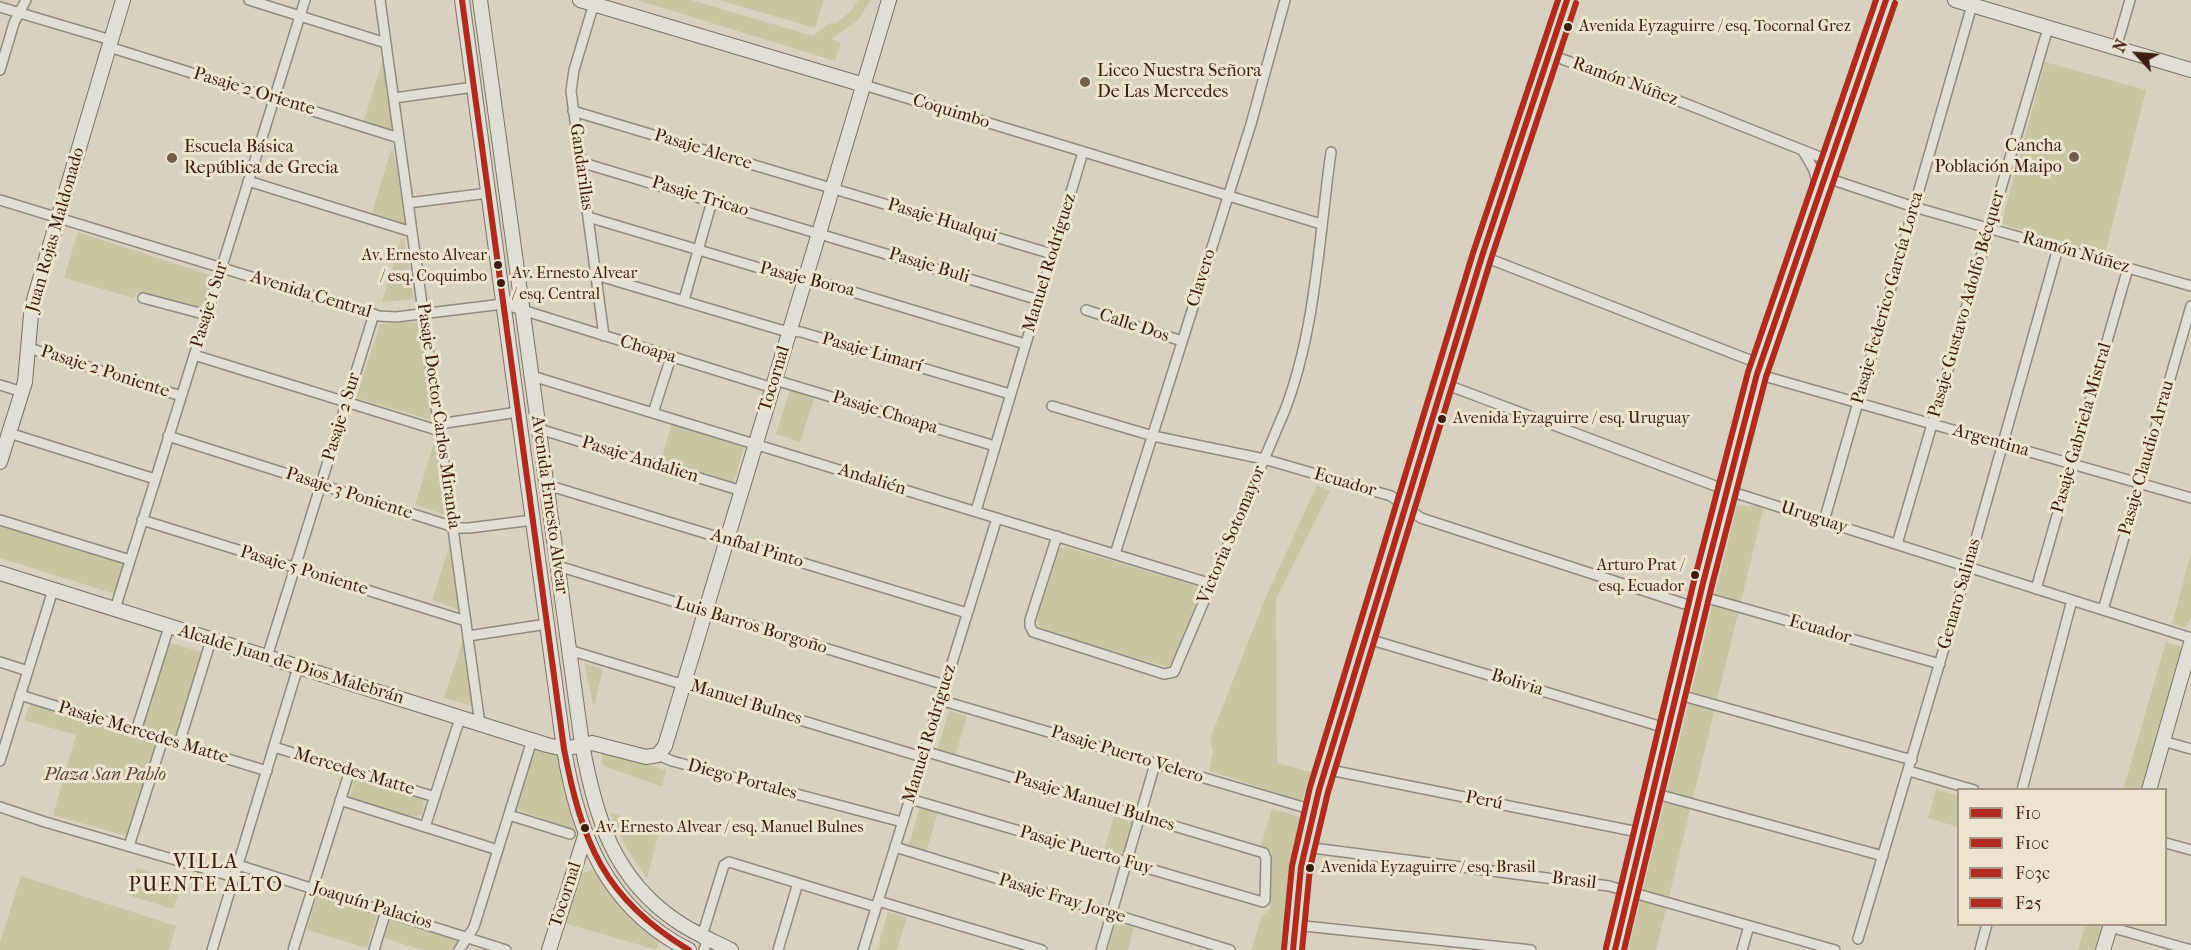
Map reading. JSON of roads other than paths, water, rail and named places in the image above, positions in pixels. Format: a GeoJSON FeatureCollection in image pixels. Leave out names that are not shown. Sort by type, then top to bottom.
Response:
{"type":"FeatureCollection","features":[{"type":"Feature","properties":{"kind":"main road"},"geometry":{"type":"LineString","coordinates":[[1293,950],[1305,847],[1313,810],[1442,383],[1567,0]]}},
{"type":"Feature","properties":{"kind":"street"},"geometry":{"type":"LineString","coordinates":[[0,70],[14,23],[26,0]]}},
{"type":"Feature","properties":{"kind":"street","name":"Juan Rojas Maldonado"},"geometry":{"type":"LineString","coordinates":[[0,462],[22,392],[33,306],[123,0]]}},
{"type":"Feature","properties":{"kind":"street"},"geometry":{"type":"LineString","coordinates":[[249,0],[386,43]]}},
{"type":"Feature","properties":{"kind":"street","name":"Pasaje 1 Sur"},"geometry":{"type":"LineString","coordinates":[[115,609],[305,0]]}},
{"type":"Feature","properties":{"kind":"street","name":"Pasaje Doctor Carlos Miranda"},"geometry":{"type":"LineString","coordinates":[[380,0],[480,724]]}},
{"type":"Feature","properties":{"kind":"street","name":"Avenida Ernesto Alvear"},"geometry":{"type":"LineString","coordinates":[[462,0],[564,749],[573,797],[585,835],[615,888],[640,916],[689,950]]}},
{"type":"Feature","properties":{"kind":"street","name":"Avenida Ernesto Alvear"},"geometry":{"type":"LineString","coordinates":[[480,0],[582,744],[595,806],[611,845],[633,880],[666,914],[703,943],[731,950]]}},
{"type":"Feature","properties":{"kind":"street","name":"Coquimbo"},"geometry":{"type":"LineString","coordinates":[[580,0],[595,2],[1321,224]]}},
{"type":"Feature","properties":{"kind":"street","name":"Tocornal"},"geometry":{"type":"LineString","coordinates":[[658,755],[665,746],[889,0]]}},
{"type":"Feature","properties":{"kind":"street","name":"Clavero"},"geometry":{"type":"LineString","coordinates":[[1115,554],[1262,87],[1285,0]]}},
{"type":"Feature","properties":{"kind":"street"},"geometry":{"type":"LineString","coordinates":[[1616,950],[1726,490],[1758,369],[1886,0]]}},
{"type":"Feature","properties":{"kind":"street"},"geometry":{"type":"LineString","coordinates":[[1954,0],[2191,70]]}},
{"type":"Feature","properties":{"kind":"street"},"geometry":{"type":"LineString","coordinates":[[2116,48],[2130,0]]}},
{"type":"Feature","properties":{"kind":"street","name":"Gandarillas"},"geometry":{"type":"LineString","coordinates":[[595,2],[572,77],[571,91],[604,336]]}},
{"type":"Feature","properties":{"kind":"street","name":"Pasaje Federico García Lorca"},"geometry":{"type":"LineString","coordinates":[[1824,521],[1972,5]]}},
{"type":"Feature","properties":{"kind":"street","name":"Pasaje 2 Oriente"},"geometry":{"type":"LineString","coordinates":[[0,7],[274,99],[399,138]]}},
{"type":"Feature","properties":{"kind":"street","name":"Pasaje Gustavo Adolfo Bécquer"},"geometry":{"type":"LineString","coordinates":[[1897,544],[2048,28]]}},
{"type":"Feature","properties":{"kind":"street","name":"Ramón Núñez"},"geometry":{"type":"LineString","coordinates":[[1548,54],[1684,103],[1830,161]]}},
{"type":"Feature","properties":{"kind":"street"},"geometry":{"type":"LineString","coordinates":[[394,98],[474,87]]}},
{"type":"Feature","properties":{"kind":"street","name":"Pasaje Alerce"},"geometry":{"type":"LineString","coordinates":[[573,111],[833,188]]}},
{"type":"Feature","properties":{"kind":"street"},"geometry":{"type":"LineString","coordinates":[[1802,150],[1814,170],[1819,192]]}},
{"type":"Feature","properties":{"kind":"street","name":"Manuel Rodríguez"},"geometry":{"type":"LineString","coordinates":[[976,511],[1083,152]]}},
{"type":"Feature","properties":{"kind":"street","name":"Victoria Sotomayor"},"geometry":{"type":"LineString","coordinates":[[1057,536],[1029,623],[1033,632],[1164,674],[1172,674],[1178,667],[1293,390],[1305,346],[1331,152]]}},
{"type":"Feature","properties":{"kind":"street","name":"Pasaje Tricao"},"geometry":{"type":"LineString","coordinates":[[580,162],[819,233]]}},
{"type":"Feature","properties":{"kind":"street","name":"Ramón Núñez"},"geometry":{"type":"LineString","coordinates":[[1824,177],[1914,207],[2191,286]]}},
{"type":"Feature","properties":{"kind":"street"},"geometry":{"type":"LineString","coordinates":[[248,181],[412,232]]}},
{"type":"Feature","properties":{"kind":"street","name":"Pasaje Hualqui"},"geometry":{"type":"LineString","coordinates":[[833,188],[1052,254]]}},
{"type":"Feature","properties":{"kind":"street"},"geometry":{"type":"LineString","coordinates":[[408,203],[488,193]]}},
{"type":"Feature","properties":{"kind":"street","name":"Avenida Central"},"geometry":{"type":"LineString","coordinates":[[0,200],[374,314],[390,317],[503,304],[523,312]]}},
{"type":"Feature","properties":{"kind":"street"},"geometry":{"type":"LineString","coordinates":[[684,300],[712,201]]}},
{"type":"Feature","properties":{"kind":"street","name":"Pasaje Boroa"},"geometry":{"type":"LineString","coordinates":[[588,218],[793,278],[823,283],[1025,344]]}},
{"type":"Feature","properties":{"kind":"street","name":"Pasaje Buli"},"geometry":{"type":"LineString","coordinates":[[819,233],[1039,300]]}},
{"type":"Feature","properties":{"kind":"street","name":"Genaro Salinas"},"geometry":{"type":"LineString","coordinates":[[1858,939],[1940,664],[2058,248]]}},
{"type":"Feature","properties":{"kind":"street","name":"Argentina"},"geometry":{"type":"LineString","coordinates":[[1482,256],[1758,369],[1858,403],[2191,498]]}},
{"type":"Feature","properties":{"kind":"street","name":"Pasaje Gabriela Mistral"},"geometry":{"type":"LineString","coordinates":[[2036,589],[2128,268]]}},
{"type":"Feature","properties":{"kind":"street","name":"Pasaje Limarí"},"geometry":{"type":"LineString","coordinates":[[596,275],[781,330],[801,332],[1011,394]]}},
{"type":"Feature","properties":{"kind":"street"},"geometry":{"type":"LineString","coordinates":[[143,298],[207,315]]}},
{"type":"Feature","properties":{"kind":"street","name":"Pasaje Claudio Arrau"},"geometry":{"type":"LineString","coordinates":[[2103,610],[2191,306]]}},
{"type":"Feature","properties":{"kind":"street","name":"Calle Dos"},"geometry":{"type":"LineString","coordinates":[[1086,310],[1182,341]]}},
{"type":"Feature","properties":{"kind":"street","name":"Choapa"},"geometry":{"type":"LineString","coordinates":[[523,312],[671,357],[774,384]]}},
{"type":"Feature","properties":{"kind":"street","name":"Pasaje 2 Sur"},"geometry":{"type":"LineString","coordinates":[[267,657],[374,314]]}},
{"type":"Feature","properties":{"kind":"street","name":"Pasaje 2 Poniente"},"geometry":{"type":"LineString","coordinates":[[29,348],[181,396]]}},
{"type":"Feature","properties":{"kind":"street"},"geometry":{"type":"LineString","coordinates":[[194,355],[439,428],[518,412]]}},
{"type":"Feature","properties":{"kind":"street"},"geometry":{"type":"LineString","coordinates":[[653,413],[671,357]]}},
{"type":"Feature","properties":{"kind":"street","name":"Andalién"},"geometry":{"type":"LineString","coordinates":[[532,376],[1212,584]]}},
{"type":"Feature","properties":{"kind":"street","name":"Uruguay"},"geometry":{"type":"LineString","coordinates":[[1442,383],[1726,490],[2191,640]]}},
{"type":"Feature","properties":{"kind":"street","name":"Pasaje Choapa"},"geometry":{"type":"LineString","coordinates":[[774,384],[995,446]]}},
{"type":"Feature","properties":{"kind":"street"},"geometry":{"type":"LineString","coordinates":[[0,385],[22,392]]}},
{"type":"Feature","properties":{"kind":"street","name":"Ecuador"},"geometry":{"type":"LineString","coordinates":[[1052,406],[1152,436],[1264,459],[1391,496],[1421,518],[1699,602],[1940,664]]}},
{"type":"Feature","properties":{"kind":"street","name":"Pasaje Andalien"},"geometry":{"type":"LineString","coordinates":[[539,429],[742,491]]}},
{"type":"Feature","properties":{"kind":"street"},"geometry":{"type":"LineString","coordinates":[[9,433],[155,479]]}},
{"type":"Feature","properties":{"kind":"street","name":"Pasaje 3 Poniente"},"geometry":{"type":"LineString","coordinates":[[168,436],[453,527],[469,528],[533,520]]}},
{"type":"Feature","properties":{"kind":"street","name":"Aníbal Pinto"},"geometry":{"type":"LineString","coordinates":[[547,485],[967,614]]}},
{"type":"Feature","properties":{"kind":"street","name":"Manuel Rodríguez"},"geometry":{"type":"LineString","coordinates":[[863,950],[997,518]]}},
{"type":"Feature","properties":{"kind":"street"},"geometry":{"type":"LineString","coordinates":[[0,520],[130,560]]}},
{"type":"Feature","properties":{"kind":"street","name":"Pasaje 5 Poniente"},"geometry":{"type":"LineString","coordinates":[[142,520],[466,621]]}},
{"type":"Feature","properties":{"kind":"street","name":"Luis Barros Borgoño"},"geometry":{"type":"LineString","coordinates":[[558,566],[945,685]]}},
{"type":"Feature","properties":{"kind":"street","name":"Alcalde Juan de Dios Malebrán"},"geometry":{"type":"LineString","coordinates":[[0,573],[564,749]]}},
{"type":"Feature","properties":{"kind":"street"},"geometry":{"type":"LineString","coordinates":[[0,761],[53,590]]}},
{"type":"Feature","properties":{"kind":"street"},"geometry":{"type":"LineString","coordinates":[[2022,788],[2072,600]]}},
{"type":"Feature","properties":{"kind":"street"},"geometry":{"type":"LineString","coordinates":[[468,636],[547,624]]}},
{"type":"Feature","properties":{"kind":"street"},"geometry":{"type":"LineString","coordinates":[[136,731],[169,627]]}},
{"type":"Feature","properties":{"kind":"street","name":"Bolivia"},"geometry":{"type":"LineString","coordinates":[[1365,638],[1669,729]]}},
{"type":"Feature","properties":{"kind":"street"},"geometry":{"type":"LineString","coordinates":[[179,744],[211,640]]}},
{"type":"Feature","properties":{"kind":"street"},"geometry":{"type":"LineString","coordinates":[[2149,788],[2191,640]]}},
{"type":"Feature","properties":{"kind":"street","name":"Manuel Bulnes"},"geometry":{"type":"LineString","coordinates":[[569,650],[923,754]]}},
{"type":"Feature","properties":{"kind":"street"},"geometry":{"type":"LineString","coordinates":[[0,662],[28,671]]}},
{"type":"Feature","properties":{"kind":"street"},"geometry":{"type":"LineString","coordinates":[[212,950],[298,667]]}},
{"type":"Feature","properties":{"kind":"street"},"geometry":{"type":"LineString","coordinates":[[1677,694],[1912,760]]}},
{"type":"Feature","properties":{"kind":"street","name":"Pasaje Mercedes Matte"},"geometry":{"type":"LineString","coordinates":[[20,695],[267,771]]}},
{"type":"Feature","properties":{"kind":"street","name":"Pasaje Puerto Velero"},"geometry":{"type":"LineString","coordinates":[[940,700],[1313,810]]}},
{"type":"Feature","properties":{"kind":"street"},"geometry":{"type":"LineString","coordinates":[[425,827],[460,718]]}},
{"type":"Feature","properties":{"kind":"street"},"geometry":{"type":"LineString","coordinates":[[129,846],[163,739]]}},
{"type":"Feature","properties":{"kind":"street"},"geometry":{"type":"LineString","coordinates":[[459,950],[476,923],[532,740]]}},
{"type":"Feature","properties":{"kind":"street"},"geometry":{"type":"LineString","coordinates":[[2163,741],[2191,749]]}},
{"type":"Feature","properties":{"kind":"street"},"geometry":{"type":"LineString","coordinates":[[564,749],[582,744]]}},
{"type":"Feature","properties":{"kind":"street","name":"Diego Portales"},"geometry":{"type":"LineString","coordinates":[[582,744],[597,744],[646,757],[658,755],[672,761],[902,822]]}},
{"type":"Feature","properties":{"kind":"street","name":"Mercedes Matte"},"geometry":{"type":"LineString","coordinates":[[274,747],[435,796]]}},
{"type":"Feature","properties":{"kind":"street","name":"Pasaje Manuel Bulnes"},"geometry":{"type":"LineString","coordinates":[[923,754],[1264,853],[1266,860],[1263,902]]}},
{"type":"Feature","properties":{"kind":"street"},"geometry":{"type":"LineString","coordinates":[[1101,950],[1155,764]]}},
{"type":"Feature","properties":{"kind":"street","name":"Perú"},"geometry":{"type":"LineString","coordinates":[[1325,769],[1643,833]]}},
{"type":"Feature","properties":{"kind":"street"},"geometry":{"type":"LineString","coordinates":[[292,950],[350,770]]}},
{"type":"Feature","properties":{"kind":"street"},"geometry":{"type":"LineString","coordinates":[[1909,771],[1970,788]]}},
{"type":"Feature","properties":{"kind":"street"},"geometry":{"type":"LineString","coordinates":[[1653,793],[1883,856]]}},
{"type":"Feature","properties":{"kind":"street","name":"Pasaje Puerto Fuy"},"geometry":{"type":"LineString","coordinates":[[910,799],[1263,902]]}},
{"type":"Feature","properties":{"kind":"street","name":"Mercedes Matte"},"geometry":{"type":"LineString","coordinates":[[340,800],[498,850]]}},
{"type":"Feature","properties":{"kind":"street","name":"Tocornal"},"geometry":{"type":"LineString","coordinates":[[549,950],[595,806]]}},
{"type":"Feature","properties":{"kind":"street"},"geometry":{"type":"LineString","coordinates":[[0,807],[234,877]]}},
{"type":"Feature","properties":{"kind":"street"},"geometry":{"type":"LineString","coordinates":[[509,815],[570,834]]}},
{"type":"Feature","properties":{"kind":"street"},"geometry":{"type":"LineString","coordinates":[[2167,843],[2191,850]]}},
{"type":"Feature","properties":{"kind":"street","name":"Pasaje Fray Jorge"},"geometry":{"type":"LineString","coordinates":[[895,847],[1230,950]]}},
{"type":"Feature","properties":{"kind":"street","name":"Brasil"},"geometry":{"type":"LineString","coordinates":[[1305,847],[1609,886],[1834,950]]}},
{"type":"Feature","properties":{"kind":"street"},"geometry":{"type":"LineString","coordinates":[[574,871],[586,862],[598,861]]}},
{"type":"Feature","properties":{"kind":"street"},"geometry":{"type":"LineString","coordinates":[[703,943],[727,862],[1042,950]]}},
{"type":"Feature","properties":{"kind":"street","name":"Joaquín Palacios"},"geometry":{"type":"LineString","coordinates":[[238,865],[506,950]]}},
{"type":"Feature","properties":{"kind":"street"},"geometry":{"type":"LineString","coordinates":[[778,950],[798,883]]}},
{"type":"Feature","properties":{"kind":"street"},"geometry":{"type":"LineString","coordinates":[[374,950],[386,911]]}},
{"type":"Feature","properties":{"kind":"street"},"geometry":{"type":"LineString","coordinates":[[1295,925],[1531,950]]}},
{"type":"Feature","properties":{"kind":"street"},"geometry":{"type":"LineString","coordinates":[[1742,950],[1749,926]]}},
{"type":"Feature","properties":{"kind":"street"},"geometry":{"type":"LineString","coordinates":[[1980,950],[1986,926]]}},
{"type":"Feature","properties":{"kind":"street"},"geometry":{"type":"LineString","coordinates":[[2103,950],[2110,926],[2191,950]]}},
{"type":"Feature","properties":{"kind":"place","name":"Avenida Eyzaguirre / esq. Tocornal Grez"},"geometry":{"type":"Point","coordinates":[1568,27]}},
{"type":"Feature","properties":{"kind":"place","name":"Liceo Nuestra Señora De Las Mercedes"},"geometry":{"type":"Point","coordinates":[1085,82]}},
{"type":"Feature","properties":{"kind":"place","name":"Cancha Población Maipo"},"geometry":{"type":"Point","coordinates":[2074,157]}},
{"type":"Feature","properties":{"kind":"place","name":"Escuela Básica República de Grecia"},"geometry":{"type":"Point","coordinates":[172,158]}},
{"type":"Feature","properties":{"kind":"place","name":"Av. Ernesto Alvear / esq. Coquimbo"},"geometry":{"type":"Point","coordinates":[498,265]}},
{"type":"Feature","properties":{"kind":"place","name":"Av. Ernesto Alvear / esq. Central"},"geometry":{"type":"Point","coordinates":[501,283]}},
{"type":"Feature","properties":{"kind":"place","name":"Avenida Eyzaguirre / esq. Uruguay"},"geometry":{"type":"Point","coordinates":[1442,419]}},
{"type":"Feature","properties":{"kind":"place","name":"Arturo Prat / esq. Ecuador"},"geometry":{"type":"Point","coordinates":[1695,575]}},
{"type":"Feature","properties":{"kind":"place","name":"Av. Ernesto Alvear / esq. Manuel Bulnes"},"geometry":{"type":"Point","coordinates":[585,828]}},
{"type":"Feature","properties":{"kind":"place","name":"Avenida Eyzaguirre / esq. Brasil"},"geometry":{"type":"Point","coordinates":[1310,868]}},
{"type":"Feature","properties":{"kind":"district","name":"VILLA PUENTE ALTO"},"geometry":{"type":"Point","coordinates":[206,874]}},
{"type":"Feature","properties":{"kind":"park label","name":"Plaza San Pablo"},"geometry":{"type":"Point","coordinates":[105,776]}}]}
